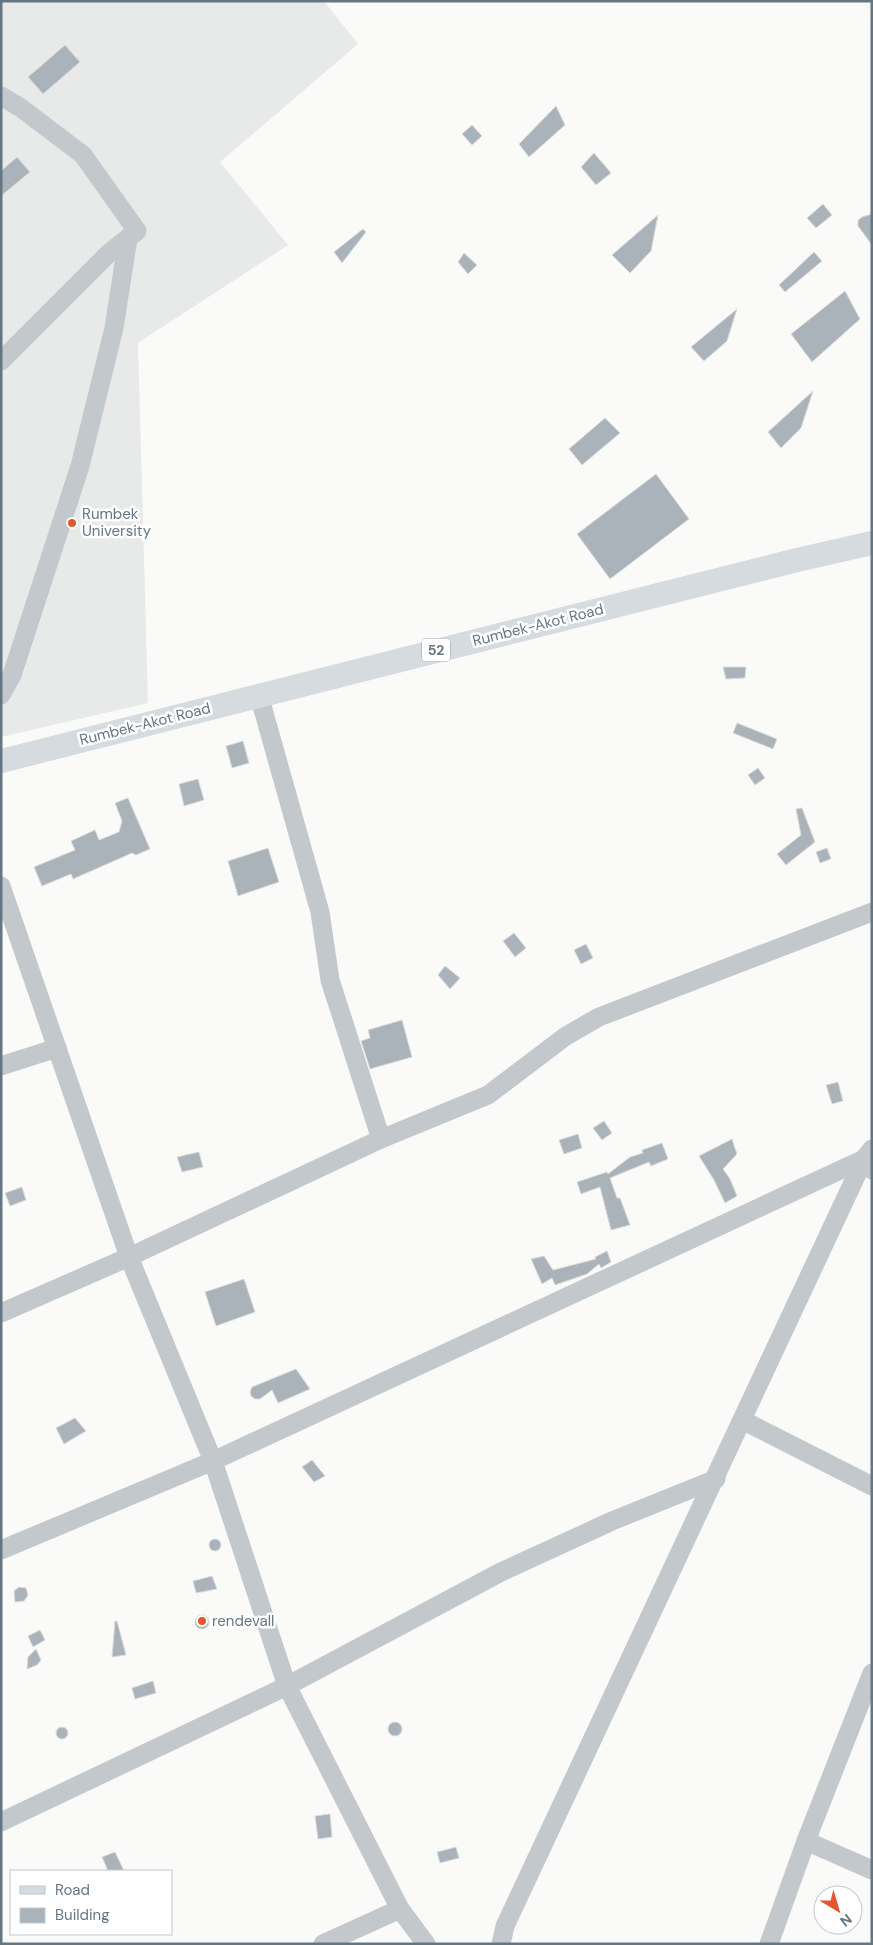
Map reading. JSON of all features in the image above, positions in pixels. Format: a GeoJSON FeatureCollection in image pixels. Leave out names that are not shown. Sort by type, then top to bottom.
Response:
{"type":"FeatureCollection","features":[{"type":"Feature","properties":{"kind":"main road","name":"Rumbek-Akot Road"},"geometry":{"type":"LineString","coordinates":[[1,761],[793,561],[872,543]]}},
{"type":"Feature","properties":{"kind":"street"},"geometry":{"type":"LineString","coordinates":[[1,96],[21,108],[83,155],[137,231],[109,254],[1,361]]}},
{"type":"Feature","properties":{"kind":"street"},"geometry":{"type":"LineString","coordinates":[[1,695],[12,674],[80,466],[114,328],[128,238]]}},
{"type":"Feature","properties":{"kind":"street"},"geometry":{"type":"LineString","coordinates":[[259,695],[320,912],[330,980],[382,1139]]}},
{"type":"Feature","properties":{"kind":"street"},"geometry":{"type":"LineString","coordinates":[[1,886],[129,1256],[213,1460],[287,1686],[400,1909],[426,1944]]}},
{"type":"Feature","properties":{"kind":"street"},"geometry":{"type":"LineString","coordinates":[[1,1313],[382,1139],[488,1095],[566,1036],[599,1017],[872,912]]}},
{"type":"Feature","properties":{"kind":"street"},"geometry":{"type":"LineString","coordinates":[[1,1066],[57,1048]]}},
{"type":"Feature","properties":{"kind":"street"},"geometry":{"type":"LineString","coordinates":[[501,1944],[506,1926],[576,1773],[716,1479],[742,1420],[869,1160]]}},
{"type":"Feature","properties":{"kind":"street"},"geometry":{"type":"LineString","coordinates":[[1,1550],[213,1460],[869,1160]]}},
{"type":"Feature","properties":{"kind":"street"},"geometry":{"type":"LineString","coordinates":[[742,1420],[872,1486]]}},
{"type":"Feature","properties":{"kind":"street"},"geometry":{"type":"LineString","coordinates":[[1,1822],[287,1686],[501,1572],[612,1522],[716,1479]]}},
{"type":"Feature","properties":{"kind":"street"},"geometry":{"type":"LineString","coordinates":[[769,1944],[806,1841],[872,1673]]}},
{"type":"Feature","properties":{"kind":"street"},"geometry":{"type":"LineString","coordinates":[[806,1841],[872,1870]]}},
{"type":"Feature","properties":{"kind":"street"},"geometry":{"type":"LineString","coordinates":[[323,1944],[400,1909]]}},
{"type":"Feature","properties":{"kind":"shaded area","name":"Rumbek University"},"geometry":{"type":"Polygon","coordinates":[[[1,1],[324,1],[358,44],[220,162],[288,245],[138,343],[148,703],[1,737],[1,1]]]}},
{"type":"Feature","properties":{"kind":"building"},"geometry":{"type":"Polygon","coordinates":[[[65,45],[80,62],[43,94],[28,77],[65,45]]]}},
{"type":"Feature","properties":{"kind":"building"},"geometry":{"type":"Polygon","coordinates":[[[556,106],[565,125],[529,157],[519,144],[556,106]]]}},
{"type":"Feature","properties":{"kind":"building"},"geometry":{"type":"Polygon","coordinates":[[[472,125],[482,136],[472,145],[462,134],[472,125]]]}},
{"type":"Feature","properties":{"kind":"building"},"geometry":{"type":"Polygon","coordinates":[[[594,153],[611,173],[596,185],[581,167],[594,153]]]}},
{"type":"Feature","properties":{"kind":"building"},"geometry":{"type":"Polygon","coordinates":[[[17,157],[30,172],[1,196],[1,171],[17,157]]]}},
{"type":"Feature","properties":{"kind":"building"},"geometry":{"type":"Polygon","coordinates":[[[823,204],[832,215],[816,228],[807,218],[823,204]]]}},
{"type":"Feature","properties":{"kind":"building"},"geometry":{"type":"Polygon","coordinates":[[[872,214],[872,245],[858,226],[858,220],[872,214]]]}},
{"type":"Feature","properties":{"kind":"building"},"geometry":{"type":"Polygon","coordinates":[[[658,215],[651,251],[630,273],[612,255],[658,215]]]}},
{"type":"Feature","properties":{"kind":"building"},"geometry":{"type":"Polygon","coordinates":[[[363,229],[366,232],[342,263],[334,252],[363,229]]]}},
{"type":"Feature","properties":{"kind":"building"},"geometry":{"type":"Polygon","coordinates":[[[814,252],[822,261],[785,292],[779,285],[814,252]]]}},
{"type":"Feature","properties":{"kind":"building"},"geometry":{"type":"Polygon","coordinates":[[[464,253],[477,265],[468,274],[458,262],[464,253]]]}},
{"type":"Feature","properties":{"kind":"building"},"geometry":{"type":"Polygon","coordinates":[[[845,291],[860,319],[812,362],[791,334],[845,291]]]}},
{"type":"Feature","properties":{"kind":"building"},"geometry":{"type":"Polygon","coordinates":[[[737,309],[727,341],[704,361],[691,347],[737,309]]]}},
{"type":"Feature","properties":{"kind":"building"},"geometry":{"type":"Polygon","coordinates":[[[813,391],[801,428],[781,448],[768,432],[813,391]]]}},
{"type":"Feature","properties":{"kind":"building"},"geometry":{"type":"Polygon","coordinates":[[[605,418],[620,433],[582,465],[569,449],[605,418]]]}},
{"type":"Feature","properties":{"kind":"building"},"geometry":{"type":"Polygon","coordinates":[[[656,474],[689,519],[610,579],[577,534],[656,474]]]}},
{"type":"Feature","properties":{"kind":"building"},"geometry":{"type":"Polygon","coordinates":[[[723,667],[746,667],[745,678],[726,679],[723,667]]]}},
{"type":"Feature","properties":{"kind":"building"},"geometry":{"type":"Polygon","coordinates":[[[737,723],[777,739],[773,749],[733,733],[737,723]]]}},
{"type":"Feature","properties":{"kind":"building"},"geometry":{"type":"Polygon","coordinates":[[[243,741],[249,763],[232,768],[226,746],[243,741]]]}},
{"type":"Feature","properties":{"kind":"building"},"geometry":{"type":"Polygon","coordinates":[[[758,768],[765,778],[755,785],[748,775],[758,768]]]}},
{"type":"Feature","properties":{"kind":"building"},"geometry":{"type":"Polygon","coordinates":[[[198,779],[204,800],[184,806],[179,784],[198,779]]]}},
{"type":"Feature","properties":{"kind":"building"},"geometry":{"type":"Polygon","coordinates":[[[128,798],[150,849],[136,855],[132,853],[73,879],[71,874],[42,886],[34,867],[75,850],[71,841],[95,830],[99,840],[119,832],[122,821],[115,803],[128,798]]]}},
{"type":"Feature","properties":{"kind":"building"},"geometry":{"type":"Polygon","coordinates":[[[802,808],[815,842],[786,865],[777,854],[801,835],[796,809],[802,808]]]}},
{"type":"Feature","properties":{"kind":"building"},"geometry":{"type":"Polygon","coordinates":[[[268,848],[279,882],[238,896],[228,861],[268,848]]]}},
{"type":"Feature","properties":{"kind":"building"},"geometry":{"type":"Polygon","coordinates":[[[827,848],[831,859],[820,863],[816,852],[827,848]]]}},
{"type":"Feature","properties":{"kind":"building"},"geometry":{"type":"Polygon","coordinates":[[[514,933],[526,948],[515,957],[503,941],[514,933]]]}},
{"type":"Feature","properties":{"kind":"building"},"geometry":{"type":"Polygon","coordinates":[[[586,944],[593,958],[581,964],[574,950],[586,944]]]}},
{"type":"Feature","properties":{"kind":"building"},"geometry":{"type":"Polygon","coordinates":[[[445,966],[460,978],[450,989],[438,975],[445,966]]]}},
{"type":"Feature","properties":{"kind":"building"},"geometry":{"type":"Polygon","coordinates":[[[402,1020],[412,1057],[370,1069],[361,1041],[370,1038],[368,1030],[402,1020]]]}},
{"type":"Feature","properties":{"kind":"building"},"geometry":{"type":"Polygon","coordinates":[[[838,1082],[843,1101],[832,1104],[826,1085],[838,1082]]]}},
{"type":"Feature","properties":{"kind":"building"},"geometry":{"type":"Polygon","coordinates":[[[604,1121],[612,1133],[602,1140],[593,1128],[604,1121]]]}},
{"type":"Feature","properties":{"kind":"building"},"geometry":{"type":"Polygon","coordinates":[[[578,1134],[582,1148],[564,1154],[559,1140],[578,1134]]]}},
{"type":"Feature","properties":{"kind":"building"},"geometry":{"type":"Polygon","coordinates":[[[732,1139],[737,1154],[723,1169],[730,1179],[737,1196],[725,1203],[714,1180],[699,1156],[732,1139]]]}},
{"type":"Feature","properties":{"kind":"building"},"geometry":{"type":"Polygon","coordinates":[[[662,1143],[668,1159],[651,1166],[649,1162],[610,1178],[630,1225],[611,1230],[600,1187],[581,1194],[577,1182],[607,1172],[608,1174],[630,1157],[643,1153],[642,1150],[662,1143]]]}},
{"type":"Feature","properties":{"kind":"building"},"geometry":{"type":"Polygon","coordinates":[[[199,1152],[203,1167],[182,1172],[177,1157],[199,1152]]]}},
{"type":"Feature","properties":{"kind":"building"},"geometry":{"type":"Polygon","coordinates":[[[22,1187],[26,1200],[10,1206],[5,1193],[22,1187]]]}},
{"type":"Feature","properties":{"kind":"building"},"geometry":{"type":"Polygon","coordinates":[[[607,1251],[611,1262],[601,1268],[599,1264],[587,1274],[555,1285],[552,1278],[542,1284],[531,1259],[544,1256],[553,1270],[596,1259],[595,1257],[607,1251]]]}},
{"type":"Feature","properties":{"kind":"building"},"geometry":{"type":"Polygon","coordinates":[[[244,1279],[255,1312],[216,1326],[205,1292],[244,1279]]]}},
{"type":"Feature","properties":{"kind":"building"},"geometry":{"type":"Polygon","coordinates":[[[296,1369],[310,1389],[278,1403],[272,1390],[260,1399],[255,1399],[251,1396],[252,1387],[296,1369]]]}},
{"type":"Feature","properties":{"kind":"building"},"geometry":{"type":"Polygon","coordinates":[[[75,1418],[86,1431],[64,1444],[56,1428],[75,1418]]]}},
{"type":"Feature","properties":{"kind":"building"},"geometry":{"type":"Polygon","coordinates":[[[312,1460],[325,1476],[314,1482],[302,1467],[312,1460]]]}},
{"type":"Feature","properties":{"kind":"building"},"geometry":{"type":"Polygon","coordinates":[[[217,1539],[220,1540],[220,1550],[213,1551],[210,1550],[209,1543],[210,1540],[217,1539]]]}},
{"type":"Feature","properties":{"kind":"building"},"geometry":{"type":"Polygon","coordinates":[[[212,1576],[217,1589],[196,1593],[193,1581],[212,1576]]]}},
{"type":"Feature","properties":{"kind":"building"},"geometry":{"type":"Polygon","coordinates":[[[19,1587],[26,1588],[28,1595],[24,1601],[15,1602],[14,1591],[19,1587]]]}},
{"type":"Feature","properties":{"kind":"building","name":"rendevall"},"geometry":{"type":"Polygon","coordinates":[[[202,1615],[207,1617],[209,1622],[207,1627],[202,1629],[197,1627],[195,1622],[197,1617],[202,1615]]]}},
{"type":"Feature","properties":{"kind":"building"},"geometry":{"type":"Polygon","coordinates":[[[115,1621],[117,1621],[126,1655],[112,1657],[115,1621]]]}},
{"type":"Feature","properties":{"kind":"building"},"geometry":{"type":"Polygon","coordinates":[[[40,1630],[45,1640],[33,1647],[28,1636],[40,1630]]]}},
{"type":"Feature","properties":{"kind":"building"},"geometry":{"type":"Polygon","coordinates":[[[36,1649],[41,1660],[37,1665],[27,1669],[28,1657],[36,1649]]]}},
{"type":"Feature","properties":{"kind":"building"},"geometry":{"type":"Polygon","coordinates":[[[153,1681],[156,1693],[135,1699],[132,1688],[153,1681]]]}},
{"type":"Feature","properties":{"kind":"building"},"geometry":{"type":"Polygon","coordinates":[[[395,1722],[400,1724],[402,1729],[400,1734],[395,1736],[390,1734],[388,1729],[390,1724],[395,1722]]]}},
{"type":"Feature","properties":{"kind":"building"},"geometry":{"type":"Polygon","coordinates":[[[60,1727],[64,1727],[68,1733],[64,1739],[60,1739],[56,1735],[56,1731],[60,1727]]]}},
{"type":"Feature","properties":{"kind":"building"},"geometry":{"type":"Polygon","coordinates":[[[330,1814],[332,1837],[318,1839],[315,1816],[330,1814]]]}},
{"type":"Feature","properties":{"kind":"building"},"geometry":{"type":"Polygon","coordinates":[[[456,1847],[459,1858],[440,1863],[437,1852],[456,1847]]]}},
{"type":"Feature","properties":{"kind":"building"},"geometry":{"type":"Polygon","coordinates":[[[115,1852],[124,1870],[108,1870],[102,1857],[115,1852]]]}},
{"type":"Feature","properties":{"kind":"place","name":"Rumbek University"},"geometry":{"type":"Point","coordinates":[72,523]}},
{"type":"Feature","properties":{"kind":"place","name":"rendevall"},"geometry":{"type":"Point","coordinates":[202,1621]}}]}
